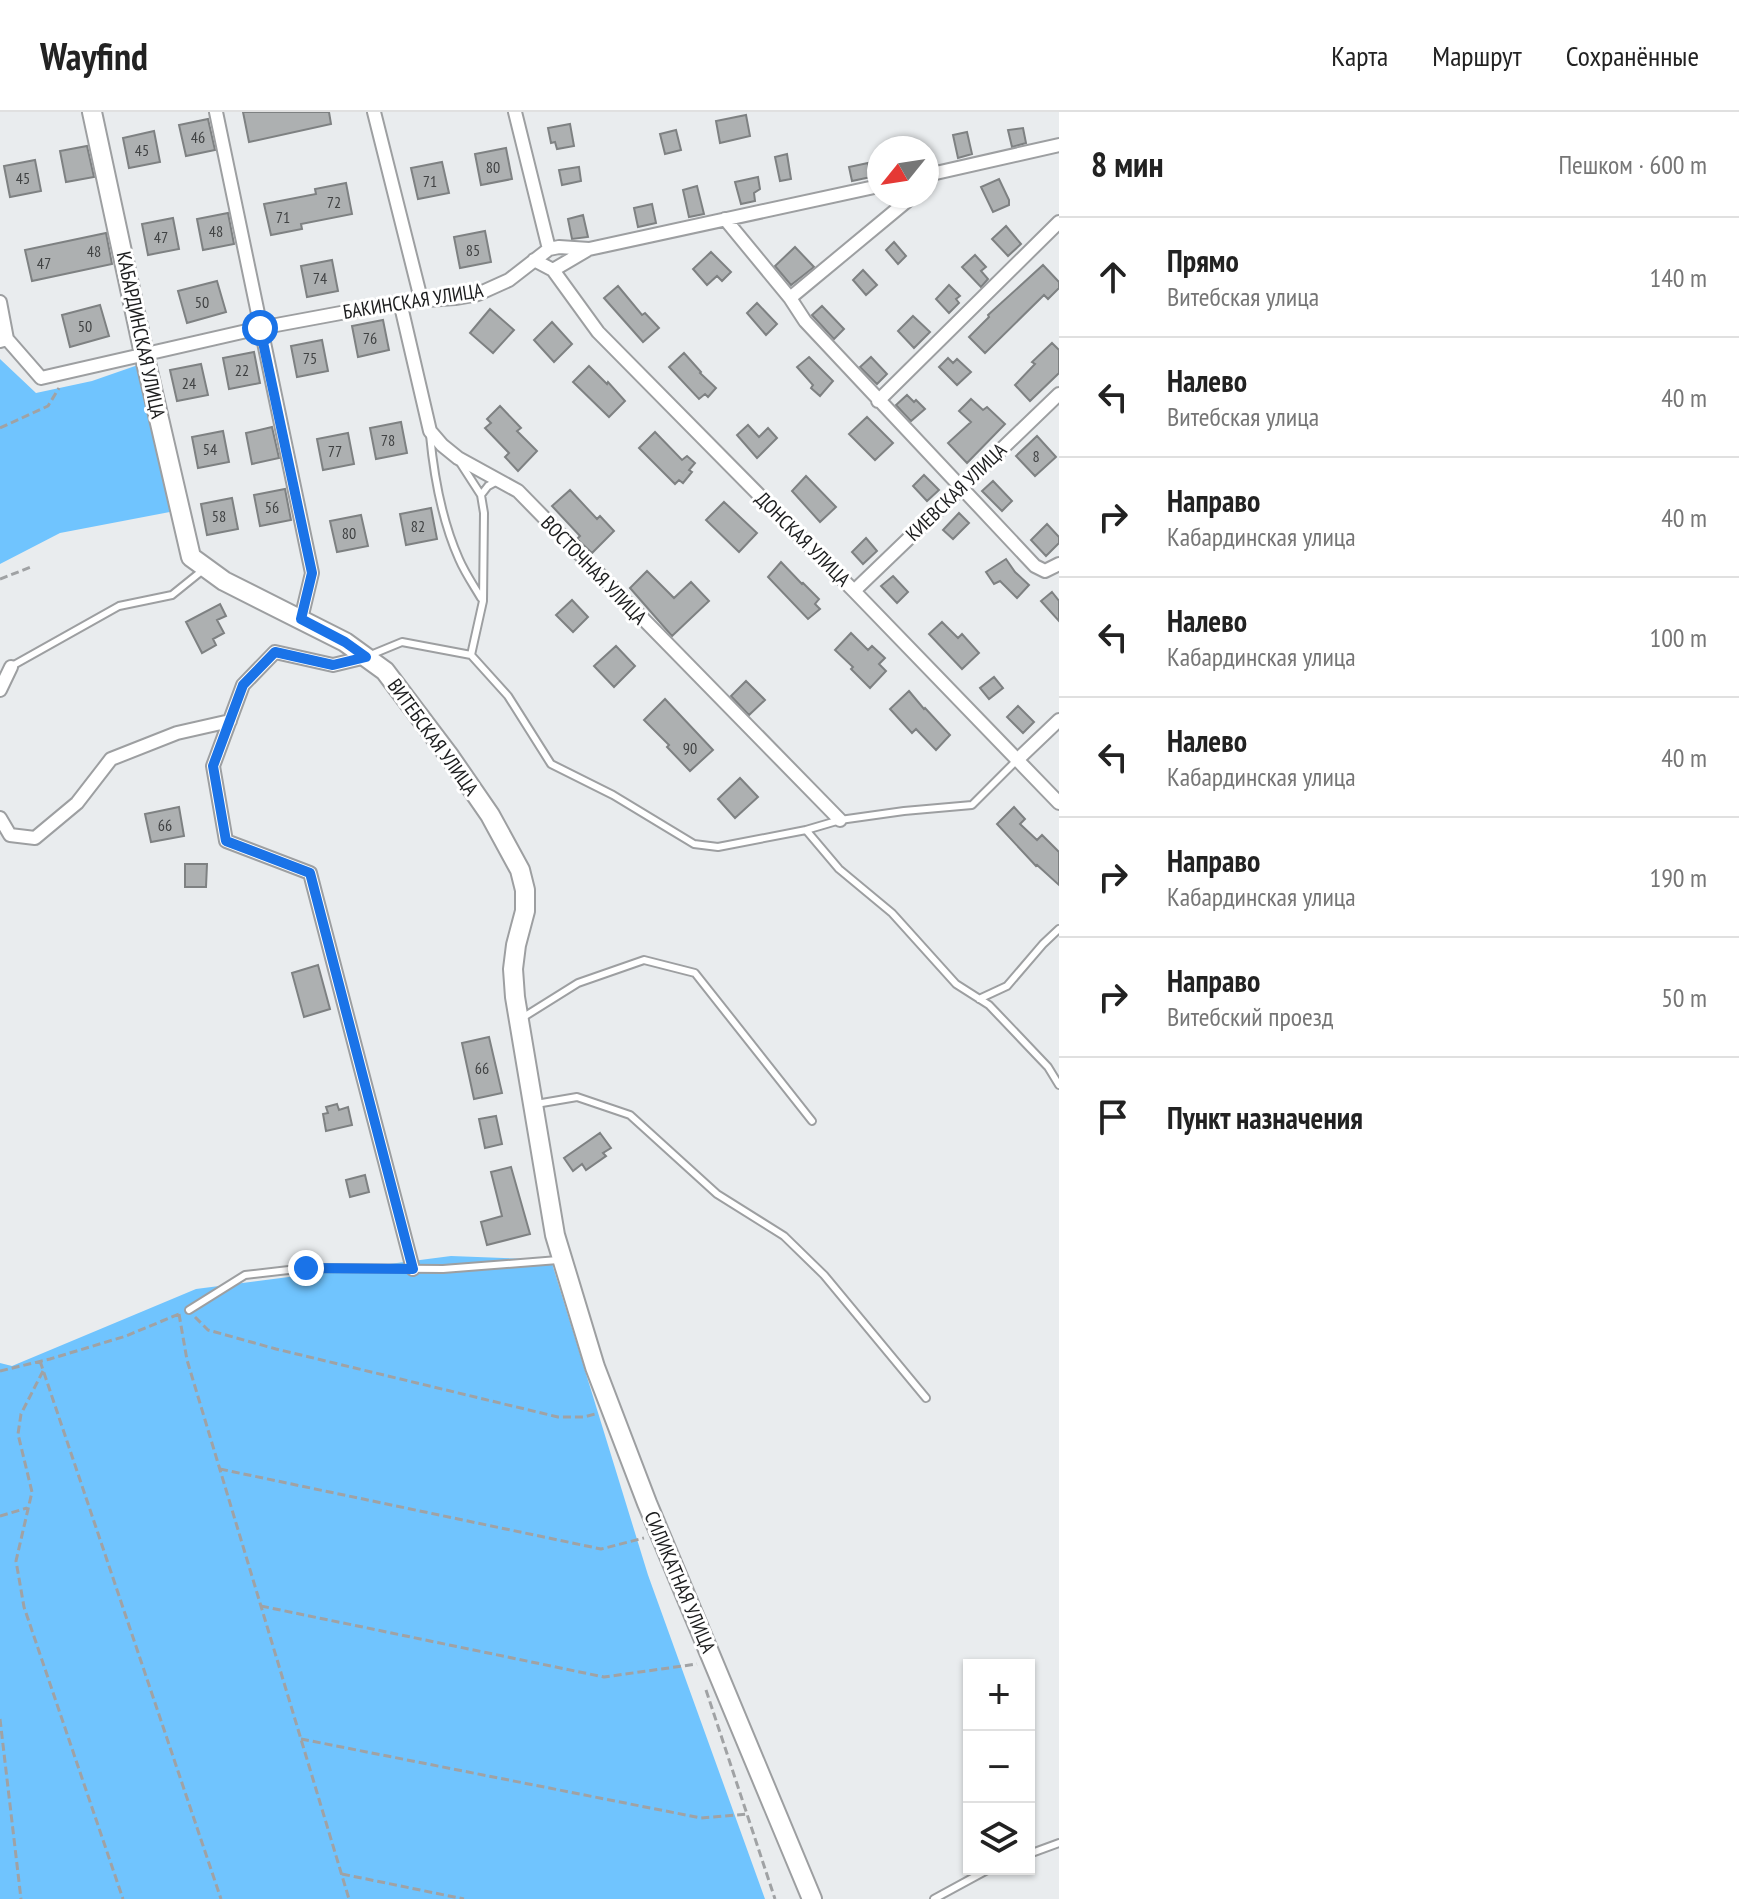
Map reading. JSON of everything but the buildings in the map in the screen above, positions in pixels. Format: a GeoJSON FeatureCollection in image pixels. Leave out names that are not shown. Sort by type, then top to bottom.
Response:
{"type":"FeatureCollection","features":[{"type":"Feature","properties":{"kind":"street","name":"КАБАРДИНСКАЯ УЛИЦА"},"geometry":{"type":"LineString","coordinates":[[92,112],[144,354],[199,562]]}},
{"type":"Feature","properties":{"kind":"street"},"geometry":{"type":"LineString","coordinates":[[216,112],[312,573],[301,619]]}},
{"type":"Feature","properties":{"kind":"street"},"geometry":{"type":"LineString","coordinates":[[374,112],[421,299]]}},
{"type":"Feature","properties":{"kind":"street"},"geometry":{"type":"LineString","coordinates":[[515,112],[549,249],[589,249],[867,189]]}},
{"type":"Feature","properties":{"kind":"street"},"geometry":{"type":"LineString","coordinates":[[941,172],[1059,145]]}},
{"type":"Feature","properties":{"kind":"street"},"geometry":{"type":"LineString","coordinates":[[790,298],[899,208]]}},
{"type":"Feature","properties":{"kind":"street"},"geometry":{"type":"LineString","coordinates":[[725,219],[805,321],[1035,566],[1045,571],[1059,564]]}},
{"type":"Feature","properties":{"kind":"street"},"geometry":{"type":"LineString","coordinates":[[878,401],[1059,222]]}},
{"type":"Feature","properties":{"kind":"street","name":"БАКИНСКАЯ УЛИЦА"},"geometry":{"type":"LineString","coordinates":[[4,340],[41,378],[260,328],[400,302],[478,294],[509,280],[549,249]]}},
{"type":"Feature","properties":{"kind":"street"},"geometry":{"type":"LineString","coordinates":[[534,260],[553,270],[589,249]]}},
{"type":"Feature","properties":{"kind":"street","name":"ДОНСКАЯ УЛИЦА"},"geometry":{"type":"LineString","coordinates":[[553,270],[598,332],[1059,803]]}},
{"type":"Feature","properties":{"kind":"street"},"geometry":{"type":"LineString","coordinates":[[0,302],[4,340]]}},
{"type":"Feature","properties":{"kind":"street"},"geometry":{"type":"LineString","coordinates":[[400,302],[430,431]]}},
{"type":"Feature","properties":{"kind":"street","name":"КИЕВСКАЯ УЛИЦА"},"geometry":{"type":"LineString","coordinates":[[854,591],[1059,394]]}},
{"type":"Feature","properties":{"kind":"street","name":"ВОСТОЧНАЯ УЛИЦА"},"geometry":{"type":"LineString","coordinates":[[430,431],[458,458],[518,491],[840,820]]}},
{"type":"Feature","properties":{"kind":"street","name":"ВИТЕБСКАЯ УЛИЦА"},"geometry":{"type":"LineString","coordinates":[[199,562],[224,581],[345,642],[385,671],[490,815],[520,870],[525,890],[525,911],[513,969],[515,997],[555,1235],[562,1260]]}},
{"type":"Feature","properties":{"kind":"street"},"geometry":{"type":"LineString","coordinates":[[366,657],[333,665],[275,652],[243,685],[213,766],[226,841],[310,873],[413,1269]]}},
{"type":"Feature","properties":{"kind":"street"},"geometry":{"type":"LineString","coordinates":[[0,690],[11,667]]}},
{"type":"Feature","properties":{"kind":"street"},"geometry":{"type":"LineString","coordinates":[[1017,760],[1059,720]]}},
{"type":"Feature","properties":{"kind":"street"},"geometry":{"type":"LineString","coordinates":[[0,818],[10,835],[35,838],[77,803],[111,759],[177,733],[230,721]]}},
{"type":"Feature","properties":{"kind":"street","name":"СИЛИКАТНАЯ УЛИЦА"},"geometry":{"type":"LineString","coordinates":[[562,1260],[595,1367],[660,1533],[812,1899]]}},
{"type":"Feature","properties":{"kind":"lane"},"geometry":{"type":"LineString","coordinates":[[430,431],[433,466],[447,527],[460,561],[483,601]]}},
{"type":"Feature","properties":{"kind":"lane"},"geometry":{"type":"LineString","coordinates":[[458,458],[481,495],[484,513],[483,601],[471,655]]}},
{"type":"Feature","properties":{"kind":"lane"},"geometry":{"type":"LineString","coordinates":[[481,495],[488,486],[499,480]]}},
{"type":"Feature","properties":{"kind":"lane"},"geometry":{"type":"LineString","coordinates":[[11,667],[119,606],[172,595],[199,562]]}},
{"type":"Feature","properties":{"kind":"lane"},"geometry":{"type":"LineString","coordinates":[[366,657],[402,642],[471,655],[508,696],[551,764],[613,795],[694,844],[718,847],[806,830],[840,820],[972,805],[1017,760]]}},
{"type":"Feature","properties":{"kind":"lane"},"geometry":{"type":"LineString","coordinates":[[806,830],[839,869],[892,913],[956,984],[989,1005],[1048,1067],[1059,1085]]}},
{"type":"Feature","properties":{"kind":"lane"},"geometry":{"type":"LineString","coordinates":[[979,999],[1007,986],[1059,929]]}},
{"type":"Feature","properties":{"kind":"lane"},"geometry":{"type":"LineString","coordinates":[[518,1020],[578,983],[644,960],[695,973],[812,1121]]}},
{"type":"Feature","properties":{"kind":"lane"},"geometry":{"type":"LineString","coordinates":[[533,1105],[577,1097],[630,1115],[717,1194],[784,1236],[824,1275],[926,1398]]}},
{"type":"Feature","properties":{"kind":"lane"},"geometry":{"type":"LineString","coordinates":[[189,1310],[245,1275],[306,1268],[443,1269],[562,1260]]}},
{"type":"Feature","properties":{"kind":"lane"},"geometry":{"type":"LineString","coordinates":[[1035,1852],[1059,1843]]}},
{"type":"Feature","properties":{"kind":"lane"},"geometry":{"type":"LineString","coordinates":[[934,1899],[978,1875]]}},
{"type":"Feature","properties":{"kind":"path"},"geometry":{"type":"LineString","coordinates":[[0,428],[48,406],[69,371]]}},
{"type":"Feature","properties":{"kind":"path"},"geometry":{"type":"LineString","coordinates":[[0,579],[31,567]]}},
{"type":"Feature","properties":{"kind":"path"},"geometry":{"type":"LineString","coordinates":[[0,1371],[126,1336],[189,1310],[208,1330],[558,1417],[584,1417],[612,1410]]}},
{"type":"Feature","properties":{"kind":"path"},"geometry":{"type":"LineString","coordinates":[[179,1314],[187,1360],[349,1899]]}},
{"type":"Feature","properties":{"kind":"path"},"geometry":{"type":"LineString","coordinates":[[40,1361],[221,1899]]}},
{"type":"Feature","properties":{"kind":"path"},"geometry":{"type":"LineString","coordinates":[[43,1371],[21,1414],[18,1434],[32,1492],[16,1561],[24,1607],[123,1899]]}},
{"type":"Feature","properties":{"kind":"path"},"geometry":{"type":"LineString","coordinates":[[220,1469],[601,1549],[660,1533]]}},
{"type":"Feature","properties":{"kind":"path"},"geometry":{"type":"LineString","coordinates":[[0,1516],[28,1508]]}},
{"type":"Feature","properties":{"kind":"path"},"geometry":{"type":"LineString","coordinates":[[261,1606],[604,1677],[697,1664]]}},
{"type":"Feature","properties":{"kind":"path"},"geometry":{"type":"LineString","coordinates":[[702,1679],[775,1899]]}},
{"type":"Feature","properties":{"kind":"path"},"geometry":{"type":"LineString","coordinates":[[0,1719],[21,1899]]}},
{"type":"Feature","properties":{"kind":"path"},"geometry":{"type":"LineString","coordinates":[[301,1739],[701,1818],[748,1814]]}},
{"type":"Feature","properties":{"kind":"path"},"geometry":{"type":"LineString","coordinates":[[341,1874],[464,1899]]}},
{"type":"Feature","properties":{"kind":"shaded area"},"geometry":{"type":"Polygon","coordinates":[[[0,359],[36,393],[92,381],[138,365],[175,511],[60,533],[0,564],[0,359]]]}},
{"type":"Feature","properties":{"kind":"shaded area"},"geometry":{"type":"Polygon","coordinates":[[[451,1256],[551,1260],[648,1575],[765,1899],[0,1899],[0,1363],[12,1366],[196,1289],[451,1256]]]}},
{"type":"Feature","properties":{"kind":"route"},"geometry":{"type":"LineString","coordinates":[[260,328],[312,573],[301,619],[366,657],[333,665],[275,652],[243,685],[213,766],[226,841],[310,873],[413,1269],[306,1268]]}}]}
